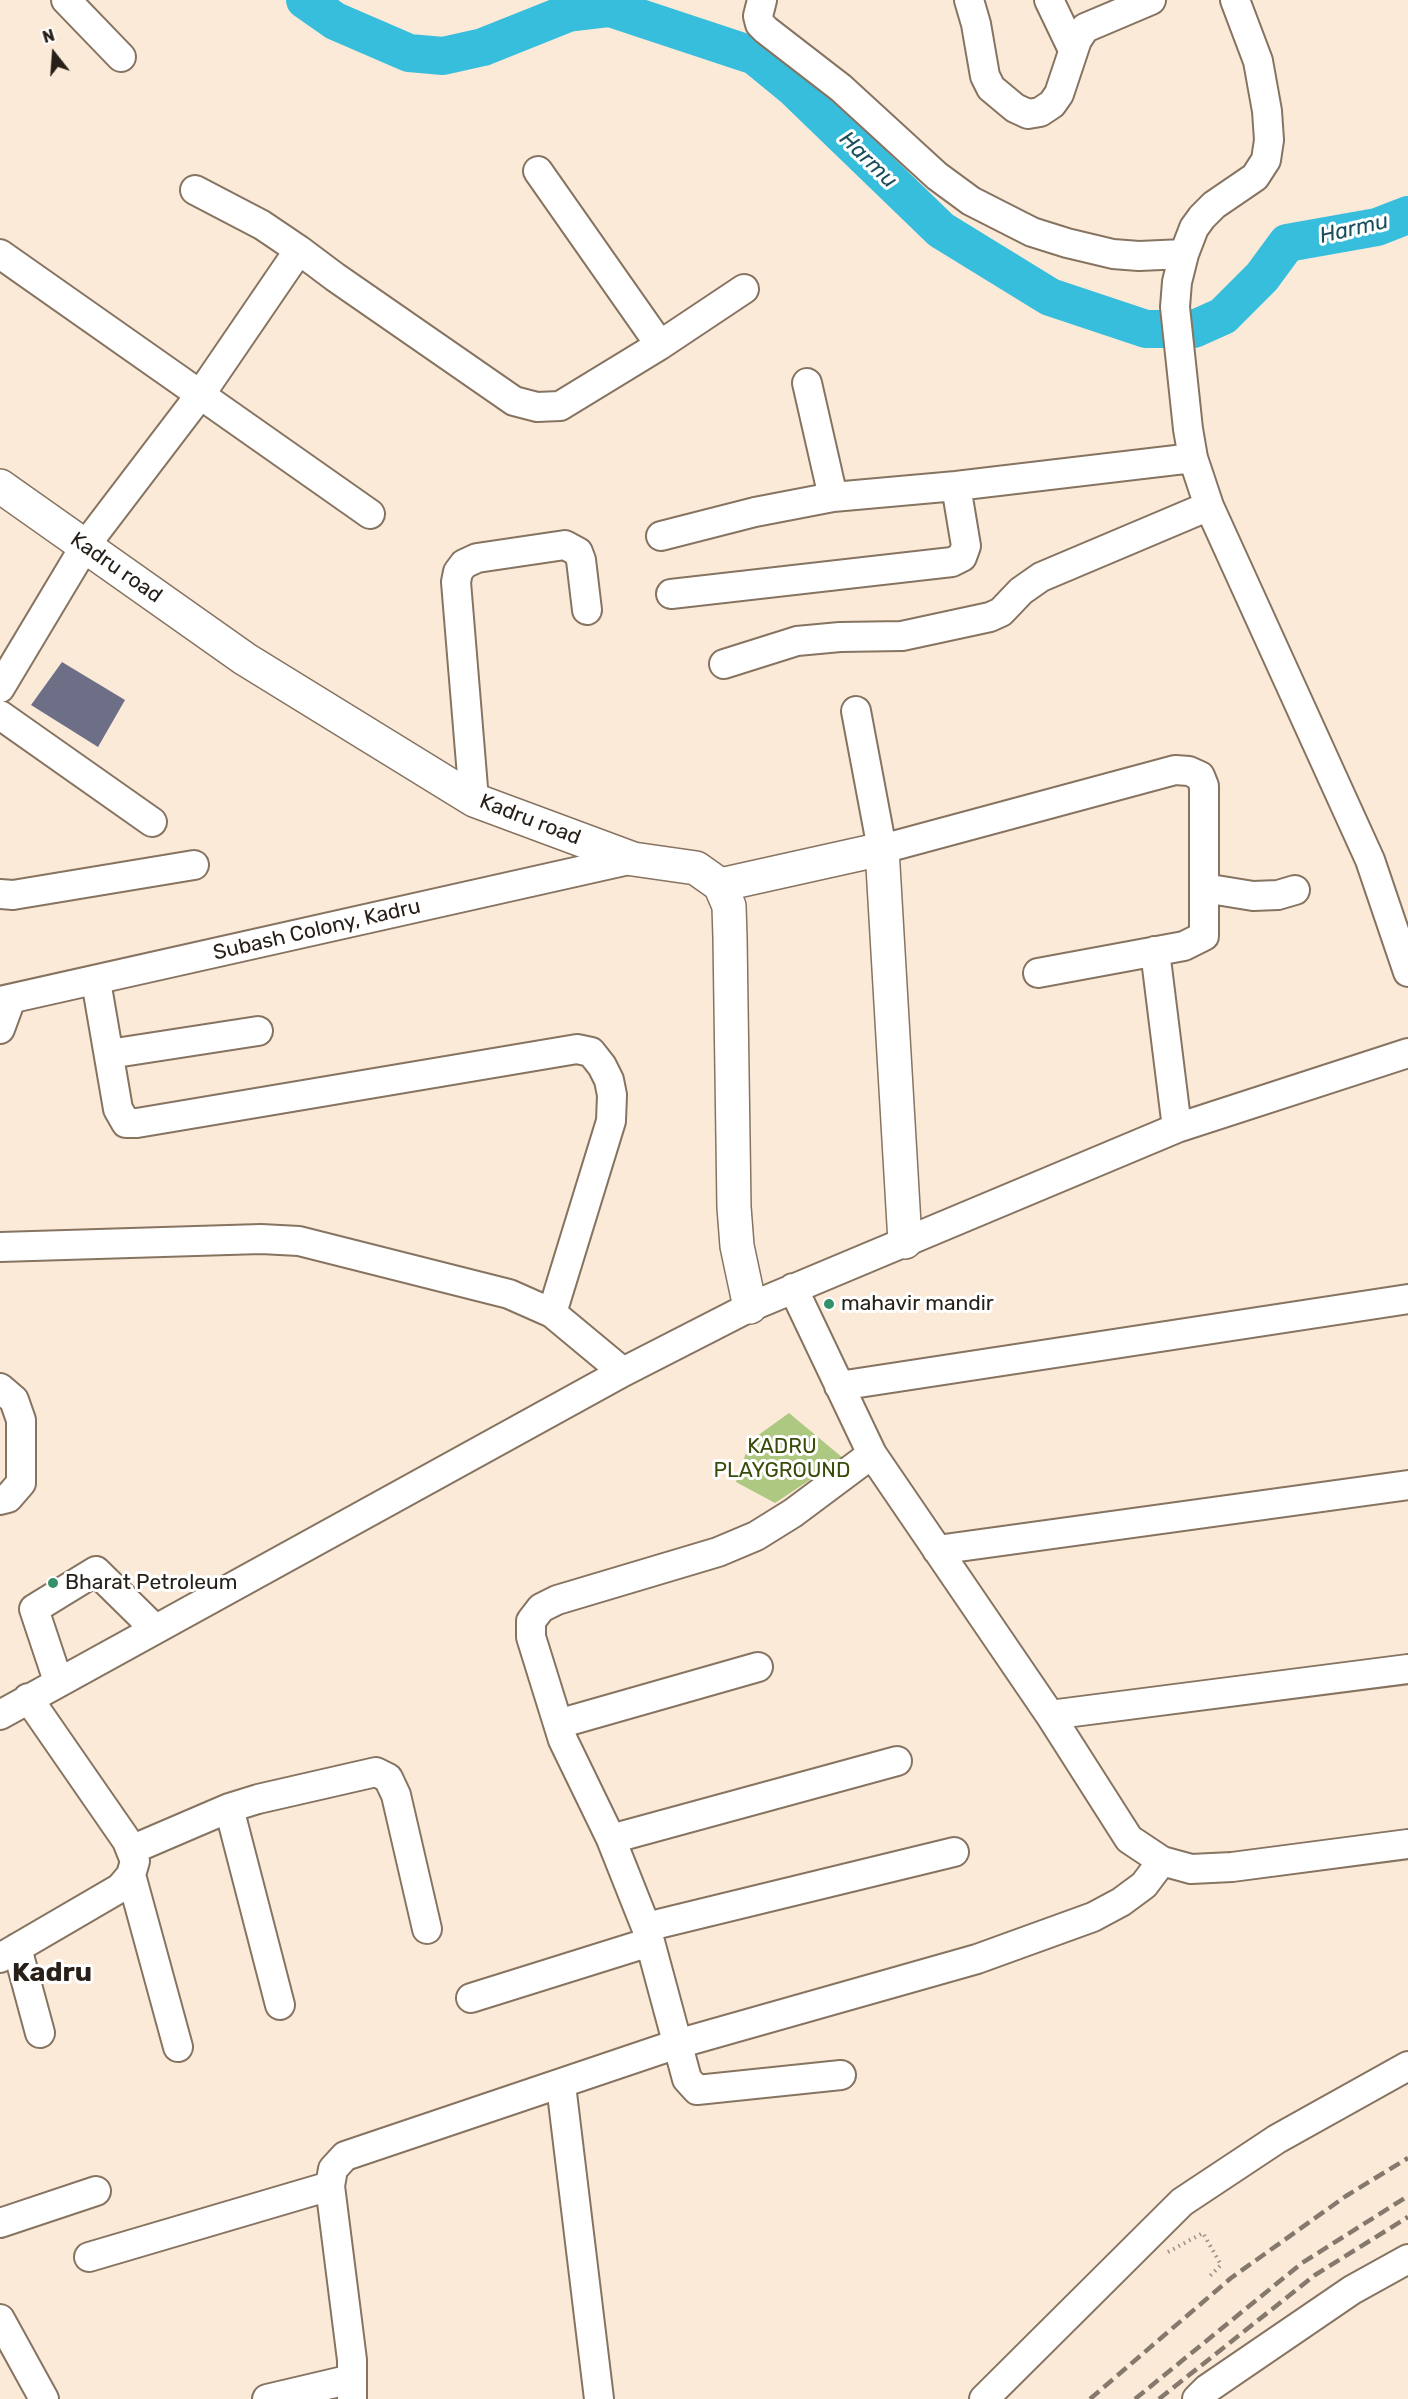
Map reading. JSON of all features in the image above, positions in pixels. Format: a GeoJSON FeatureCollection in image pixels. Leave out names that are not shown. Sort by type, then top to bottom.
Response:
{"type":"FeatureCollection","features":[{"type":"Feature","properties":{"kind":"main road","name":"Kadru road"},"geometry":{"type":"LineString","coordinates":[[0,486],[246,660],[474,800],[633,859],[696,868],[720,885]]}},
{"type":"Feature","properties":{"kind":"main road"},"geometry":{"type":"LineString","coordinates":[[750,1307],[735,1226],[729,906],[720,885],[882,849],[905,1242]]}},
{"type":"Feature","properties":{"kind":"street"},"geometry":{"type":"LineString","coordinates":[[66,0],[121,57]]}},
{"type":"Feature","properties":{"kind":"street"},"geometry":{"type":"LineString","coordinates":[[762,0],[758,16],[760,24],[766,30],[841,88],[937,176],[971,201],[1032,232],[1067,243],[1113,254],[1139,256],[1184,254]]}},
{"type":"Feature","properties":{"kind":"street"},"geometry":{"type":"LineString","coordinates":[[969,0],[976,24],[985,76],[991,88],[1015,108],[1028,114],[1040,112],[1052,104],[1059,94],[1073,50],[1086,28],[1151,0]]}},
{"type":"Feature","properties":{"kind":"street"},"geometry":{"type":"LineString","coordinates":[[1049,0],[1073,50]]}},
{"type":"Feature","properties":{"kind":"street"},"geometry":{"type":"LineString","coordinates":[[1235,0],[1258,62],[1267,111],[1269,140],[1266,160],[1256,177],[1214,206],[1194,228],[1177,282],[1174,308],[1193,458],[1209,506],[1370,860],[1408,972]]}},
{"type":"Feature","properties":{"kind":"street"},"geometry":{"type":"LineString","coordinates":[[538,171],[660,345]]}},
{"type":"Feature","properties":{"kind":"street"},"geometry":{"type":"LineString","coordinates":[[195,190],[261,225],[299,250],[334,277],[514,401],[537,407],[560,406],[660,345],[744,289]]}},
{"type":"Feature","properties":{"kind":"street"},"geometry":{"type":"LineString","coordinates":[[0,688],[85,546],[200,395],[299,250]]}},
{"type":"Feature","properties":{"kind":"street"},"geometry":{"type":"LineString","coordinates":[[0,254],[370,514]]}},
{"type":"Feature","properties":{"kind":"street"},"geometry":{"type":"LineString","coordinates":[[807,383],[833,497]]}},
{"type":"Feature","properties":{"kind":"street"},"geometry":{"type":"LineString","coordinates":[[661,536],[754,512],[833,497],[956,486],[1193,458]]}},
{"type":"Feature","properties":{"kind":"street"},"geometry":{"type":"LineString","coordinates":[[671,594],[952,562],[962,557],[966,546],[956,486]]}},
{"type":"Feature","properties":{"kind":"street"},"geometry":{"type":"LineString","coordinates":[[724,664],[797,641],[840,637],[902,636],[990,617],[1001,612],[1021,591],[1041,577],[1209,506]]}},
{"type":"Feature","properties":{"kind":"street"},"geometry":{"type":"LineString","coordinates":[[474,800],[456,582],[458,572],[464,564],[477,558],[565,546],[578,552],[581,560],[587,610]]}},
{"type":"Feature","properties":{"kind":"street"},"geometry":{"type":"LineString","coordinates":[[856,711],[882,849],[1175,770],[1189,771],[1200,776],[1204,786],[1204,936],[1184,946],[1038,973]]}},
{"type":"Feature","properties":{"kind":"street"},"geometry":{"type":"LineString","coordinates":[[0,715],[152,822]]}},
{"type":"Feature","properties":{"kind":"street","name":"Subash Colony, Kadru"},"geometry":{"type":"LineString","coordinates":[[6,1000],[633,859]]}},
{"type":"Feature","properties":{"kind":"street"},"geometry":{"type":"LineString","coordinates":[[0,894],[13,895],[194,865]]}},
{"type":"Feature","properties":{"kind":"street"},"geometry":{"type":"LineString","coordinates":[[1204,888],[1253,896],[1278,895],[1295,890]]}},
{"type":"Feature","properties":{"kind":"street"},"geometry":{"type":"LineString","coordinates":[[1155,951],[1177,1128]]}},
{"type":"Feature","properties":{"kind":"street"},"geometry":{"type":"LineString","coordinates":[[96,981],[121,1116],[126,1123],[138,1123],[577,1049],[591,1052],[609,1080],[612,1095],[611,1120],[552,1313]]}},
{"type":"Feature","properties":{"kind":"street"},"geometry":{"type":"LineString","coordinates":[[0,1029],[6,1000]]}},
{"type":"Feature","properties":{"kind":"street"},"geometry":{"type":"LineString","coordinates":[[109,1054],[258,1031]]}},
{"type":"Feature","properties":{"kind":"street"},"geometry":{"type":"LineString","coordinates":[[0,1715],[58,1681],[623,1372],[750,1307],[1177,1128],[1408,1053]]}},
{"type":"Feature","properties":{"kind":"street"},"geometry":{"type":"LineString","coordinates":[[0,1247],[261,1239],[299,1241],[509,1294],[552,1313],[623,1372]]}},
{"type":"Feature","properties":{"kind":"street"},"geometry":{"type":"LineString","coordinates":[[793,1288],[872,1454],[1050,1715],[1129,1839],[1162,1861],[1191,1869],[1232,1867],[1408,1844]]}},
{"type":"Feature","properties":{"kind":"street"},"geometry":{"type":"LineString","coordinates":[[839,1386],[1408,1299]]}},
{"type":"Feature","properties":{"kind":"street"},"geometry":{"type":"LineString","coordinates":[[0,1388],[14,1400],[21,1420],[21,1483],[8,1498],[0,1500]]}},
{"type":"Feature","properties":{"kind":"street"},"geometry":{"type":"LineString","coordinates":[[841,2075],[697,2090],[687,2079],[648,1934],[611,1839],[575,1767],[558,1724],[531,1637],[531,1621],[541,1608],[557,1600],[718,1552],[756,1536],[793,1513],[872,1454]]}},
{"type":"Feature","properties":{"kind":"street"},"geometry":{"type":"LineString","coordinates":[[937,1550],[1408,1485]]}},
{"type":"Feature","properties":{"kind":"street"},"geometry":{"type":"LineString","coordinates":[[58,1681],[34,1609],[96,1571],[155,1629]]}},
{"type":"Feature","properties":{"kind":"street"},"geometry":{"type":"LineString","coordinates":[[558,1724],[758,1667]]}},
{"type":"Feature","properties":{"kind":"street"},"geometry":{"type":"LineString","coordinates":[[1050,1715],[1408,1669]]}},
{"type":"Feature","properties":{"kind":"street"},"geometry":{"type":"LineString","coordinates":[[28,1698],[127,1841],[178,2047]]}},
{"type":"Feature","properties":{"kind":"street"},"geometry":{"type":"LineString","coordinates":[[611,1839],[897,1761]]}},
{"type":"Feature","properties":{"kind":"street"},"geometry":{"type":"LineString","coordinates":[[40,2033],[9,1953],[120,1888],[131,1862],[229,1808],[357,1775],[376,1772],[388,1778],[396,1795],[427,1929]]}},
{"type":"Feature","properties":{"kind":"street"},"geometry":{"type":"LineString","coordinates":[[229,1808],[280,2006]]}},
{"type":"Feature","properties":{"kind":"street"},"geometry":{"type":"LineString","coordinates":[[471,1998],[648,1934],[954,1852]]}},
{"type":"Feature","properties":{"kind":"street"},"geometry":{"type":"LineString","coordinates":[[267,2399],[352,2389],[352,2360],[330,2186],[333,2169],[345,2156],[677,2044],[934,1973],[1093,1917],[1121,1902],[1144,1885],[1162,1861]]}},
{"type":"Feature","properties":{"kind":"street"},"geometry":{"type":"LineString","coordinates":[[984,2399],[1182,2202],[1277,2139],[1408,2066]]}},
{"type":"Feature","properties":{"kind":"street"},"geometry":{"type":"LineString","coordinates":[[561,2085],[599,2399]]}},
{"type":"Feature","properties":{"kind":"street"},"geometry":{"type":"LineString","coordinates":[[89,2257],[330,2186]]}},
{"type":"Feature","properties":{"kind":"street"},"geometry":{"type":"LineString","coordinates":[[0,2223],[96,2191]]}},
{"type":"Feature","properties":{"kind":"street"},"geometry":{"type":"LineString","coordinates":[[1197,2399],[1207,2389],[1353,2290],[1408,2259]]}},
{"type":"Feature","properties":{"kind":"street"},"geometry":{"type":"LineString","coordinates":[[0,2319],[44,2399]]}},
{"type":"Feature","properties":{"kind":"path"},"geometry":{"type":"LineString","coordinates":[[1161,2255],[1203,2233],[1221,2265],[1210,2276]]}},
{"type":"Feature","properties":{"kind":"green space","name":"KADRU PLAYGROUND"},"geometry":{"type":"Polygon","coordinates":[[[789,1413],[843,1458],[775,1503],[736,1482],[750,1441],[789,1413]]]}},
{"type":"Feature","properties":{"kind":"building"},"geometry":{"type":"Polygon","coordinates":[[[62,662],[125,700],[98,747],[31,705],[62,662]]]}},
{"type":"Feature","properties":{"kind":"waterway","name":"Harmu"},"geometry":{"type":"LineString","coordinates":[[305,0],[335,21],[409,53],[443,56],[483,47],[568,13],[610,8],[755,56],[794,88],[941,230],[1050,297],[1146,329],[1194,329],[1223,316],[1262,277],[1287,243],[1377,227],[1408,215]]}},
{"type":"Feature","properties":{"kind":"railway"},"geometry":{"type":"LineString","coordinates":[[1090,2399],[1231,2278],[1346,2196],[1408,2158]]}},
{"type":"Feature","properties":{"kind":"railway"},"geometry":{"type":"LineString","coordinates":[[1135,2399],[1302,2263],[1408,2196]]}},
{"type":"Feature","properties":{"kind":"railway"},"geometry":{"type":"LineString","coordinates":[[1159,2399],[1315,2275],[1408,2217]]}},
{"type":"Feature","properties":{"kind":"place","name":"mahavir mandir"},"geometry":{"type":"Point","coordinates":[829,1304]}},
{"type":"Feature","properties":{"kind":"place","name":"Bharat Petroleum"},"geometry":{"type":"Point","coordinates":[53,1583]}},
{"type":"Feature","properties":{"kind":"district","name":"Kadru"},"geometry":{"type":"Point","coordinates":[52,1973]}}]}
